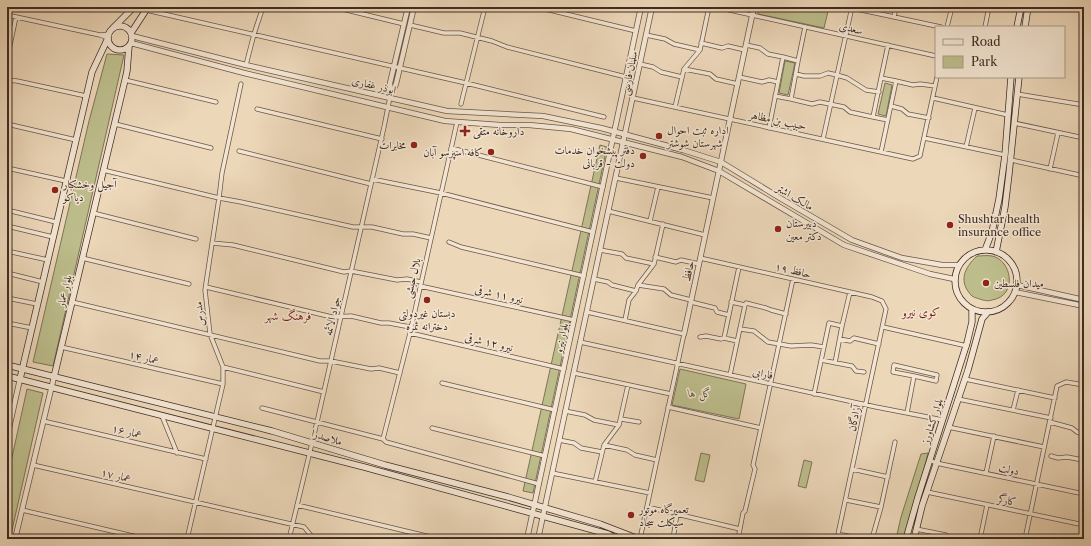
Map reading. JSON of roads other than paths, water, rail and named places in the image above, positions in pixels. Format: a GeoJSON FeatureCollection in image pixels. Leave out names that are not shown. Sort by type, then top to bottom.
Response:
{"type":"FeatureCollection","features":[{"type":"Feature","properties":{"kind":"main road","name":"بلوار عمار"},"geometry":{"type":"LineString","coordinates":[[20,380],[92,72],[109,34],[116,23],[134,7]]}},
{"type":"Feature","properties":{"kind":"main road"},"geometry":{"type":"LineString","coordinates":[[1018,26],[1022,7]]}},
{"type":"Feature","properties":{"kind":"main road"},"geometry":{"type":"LineString","coordinates":[[1025,26],[1028,7]]}},
{"type":"Feature","properties":{"kind":"main road"},"geometry":{"type":"LineString","coordinates":[[131,35],[128,30],[122,26],[118,26],[109,34],[110,45],[117,50],[125,49],[130,45],[131,35],[146,8]]}},
{"type":"Feature","properties":{"kind":"main road","name":"بلوار عمار"},"geometry":{"type":"LineString","coordinates":[[54,377],[125,80],[130,45]]}},
{"type":"Feature","properties":{"kind":"main road"},"geometry":{"type":"LineString","coordinates":[[985,250],[994,226],[999,199],[1005,155],[1011,78]]}},
{"type":"Feature","properties":{"kind":"main road"},"geometry":{"type":"LineString","coordinates":[[996,252],[1005,207],[1019,78]]}},
{"type":"Feature","properties":{"kind":"main road"},"geometry":{"type":"LineString","coordinates":[[985,250],[996,252],[1005,257],[1012,265],[1016,274],[1017,285],[1015,292],[1011,300],[997,310],[988,312],[977,311],[968,307],[960,299],[955,289],[954,279],[956,272],[965,257],[975,252],[985,250]]}},
{"type":"Feature","properties":{"kind":"main road","name":"بلوار کشاورز"},"geometry":{"type":"LineString","coordinates":[[906,539],[966,346],[972,322],[972,309]]}},
{"type":"Feature","properties":{"kind":"main road","name":"بلوار کشاورز"},"geometry":{"type":"LineString","coordinates":[[914,539],[922,506],[965,379],[982,318],[988,312]]}},
{"type":"Feature","properties":{"kind":"main road","name":"ملاصدرا"},"geometry":{"type":"LineString","coordinates":[[7,365],[272,431],[385,465],[600,524],[639,539]]}},
{"type":"Feature","properties":{"kind":"main road","name":"ملاصدرا"},"geometry":{"type":"LineString","coordinates":[[7,376],[364,467],[608,534],[617,539]]}},
{"type":"Feature","properties":{"kind":"main road"},"geometry":{"type":"LineString","coordinates":[[68,392],[68,386],[71,381]]}},
{"type":"Feature","properties":{"kind":"street"},"geometry":{"type":"LineString","coordinates":[[246,65],[263,7]]}},
{"type":"Feature","properties":{"kind":"street"},"geometry":{"type":"LineString","coordinates":[[334,7],[404,24]]}},
{"type":"Feature","properties":{"kind":"street","name":"جواد الائمه"},"geometry":{"type":"LineString","coordinates":[[289,539],[382,139],[390,97],[390,83],[408,7]]}},
{"type":"Feature","properties":{"kind":"street","name":"جواد الائمه"},"geometry":{"type":"LineString","coordinates":[[390,97],[396,84],[414,7]]}},
{"type":"Feature","properties":{"kind":"street"},"geometry":{"type":"LineString","coordinates":[[461,104],[484,7]]}},
{"type":"Feature","properties":{"kind":"street"},"geometry":{"type":"LineString","coordinates":[[537,7],[636,31]]}},
{"type":"Feature","properties":{"kind":"street","name":"سلمان فارسی"},"geometry":{"type":"LineString","coordinates":[[612,140],[641,7]]}},
{"type":"Feature","properties":{"kind":"street","name":"سلمان فارسی"},"geometry":{"type":"LineString","coordinates":[[623,143],[652,7]]}},
{"type":"Feature","properties":{"kind":"street"},"geometry":{"type":"LineString","coordinates":[[675,107],[684,68],[700,50],[709,7]]}},
{"type":"Feature","properties":{"kind":"street","name":"سعدی"},"geometry":{"type":"LineString","coordinates":[[716,7],[935,56]]}},
{"type":"Feature","properties":{"kind":"street","name":"حافظ"},"geometry":{"type":"LineString","coordinates":[[639,539],[754,7]]}},
{"type":"Feature","properties":{"kind":"street"},"geometry":{"type":"LineString","coordinates":[[823,140],[852,7],[936,26]]}},
{"type":"Feature","properties":{"kind":"street"},"geometry":{"type":"LineString","coordinates":[[894,17],[896,7]]}},
{"type":"Feature","properties":{"kind":"street"},"geometry":{"type":"LineString","coordinates":[[947,26],[952,7]]}},
{"type":"Feature","properties":{"kind":"street"},"geometry":{"type":"LineString","coordinates":[[985,26],[989,7]]}},
{"type":"Feature","properties":{"kind":"street"},"geometry":{"type":"LineString","coordinates":[[146,8],[604,117]]}},
{"type":"Feature","properties":{"kind":"street"},"geometry":{"type":"LineString","coordinates":[[7,15],[100,35],[109,34]]}},
{"type":"Feature","properties":{"kind":"street"},"geometry":{"type":"LineString","coordinates":[[7,59],[16,17]]}},
{"type":"Feature","properties":{"kind":"street"},"geometry":{"type":"LineString","coordinates":[[410,25],[444,33],[460,33],[477,37],[507,47],[626,77]]}},
{"type":"Feature","properties":{"kind":"street"},"geometry":{"type":"LineString","coordinates":[[791,99],[805,27]]}},
{"type":"Feature","properties":{"kind":"street","name":"ابوذر غفاری"},"geometry":{"type":"LineString","coordinates":[[131,35],[246,65],[447,111],[543,116],[625,135]]}},
{"type":"Feature","properties":{"kind":"street"},"geometry":{"type":"LineString","coordinates":[[646,35],[665,39],[674,44],[700,50]]}},
{"type":"Feature","properties":{"kind":"street"},"geometry":{"type":"LineString","coordinates":[[701,43],[722,48],[728,46],[760,48],[768,54],[798,61]]}},
{"type":"Feature","properties":{"kind":"street","name":"ابوذر غفاری"},"geometry":{"type":"LineString","coordinates":[[130,45],[445,120],[571,129],[623,143]]}},
{"type":"Feature","properties":{"kind":"street"},"geometry":{"type":"LineString","coordinates":[[874,117],[888,45]]}},
{"type":"Feature","properties":{"kind":"street"},"geometry":{"type":"LineString","coordinates":[[769,128],[783,58]]}},
{"type":"Feature","properties":{"kind":"street"},"geometry":{"type":"LineString","coordinates":[[640,64],[653,67],[661,72],[682,77]]}},
{"type":"Feature","properties":{"kind":"street"},"geometry":{"type":"LineString","coordinates":[[684,68],[710,74],[716,79],[738,84]]}},
{"type":"Feature","properties":{"kind":"street"},"geometry":{"type":"LineString","coordinates":[[796,74],[804,76],[820,76],[828,73],[838,75],[847,78],[866,90],[878,92]]}},
{"type":"Feature","properties":{"kind":"street"},"geometry":{"type":"LineString","coordinates":[[739,77],[762,82],[769,80],[778,82]]}},
{"type":"Feature","properties":{"kind":"street"},"geometry":{"type":"LineString","coordinates":[[882,78],[913,85],[920,84],[935,86]]}},
{"type":"Feature","properties":{"kind":"street"},"geometry":{"type":"LineString","coordinates":[[937,78],[924,138],[1005,155]]}},
{"type":"Feature","properties":{"kind":"street"},"geometry":{"type":"LineString","coordinates":[[7,80],[86,96]]}},
{"type":"Feature","properties":{"kind":"street"},"geometry":{"type":"LineString","coordinates":[[125,80],[216,102]]}},
{"type":"Feature","properties":{"kind":"street"},"geometry":{"type":"LineString","coordinates":[[881,152],[896,81]]}},
{"type":"Feature","properties":{"kind":"street","name":"مدرس"},"geometry":{"type":"LineString","coordinates":[[187,539],[223,384],[222,368],[210,334],[206,287],[222,173],[241,84]]}},
{"type":"Feature","properties":{"kind":"street"},"geometry":{"type":"LineString","coordinates":[[1017,94],[1084,105]]}},
{"type":"Feature","properties":{"kind":"street"},"geometry":{"type":"LineString","coordinates":[[775,96],[812,104],[820,102],[831,104],[844,107],[850,112],[888,120]]}},
{"type":"Feature","properties":{"kind":"street","name":"حبیب بن مظاهر"},"geometry":{"type":"LineString","coordinates":[[633,98],[913,159],[920,156],[924,138]]}},
{"type":"Feature","properties":{"kind":"street"},"geometry":{"type":"LineString","coordinates":[[933,98],[1008,115]]}},
{"type":"Feature","properties":{"kind":"street"},"geometry":{"type":"LineString","coordinates":[[891,106],[902,108],[908,114],[928,118]]}},
{"type":"Feature","properties":{"kind":"street"},"geometry":{"type":"LineString","coordinates":[[966,147],[975,108]]}},
{"type":"Feature","properties":{"kind":"street"},"geometry":{"type":"LineString","coordinates":[[257,109],[382,139]]}},
{"type":"Feature","properties":{"kind":"street","name":"بلال حبشی"},"geometry":{"type":"LineString","coordinates":[[384,439],[410,333],[410,327],[457,122]]}},
{"type":"Feature","properties":{"kind":"street"},"geometry":{"type":"LineString","coordinates":[[1014,123],[1084,138]]}},
{"type":"Feature","properties":{"kind":"street"},"geometry":{"type":"LineString","coordinates":[[7,124],[76,140]]}},
{"type":"Feature","properties":{"kind":"street"},"geometry":{"type":"LineString","coordinates":[[114,124],[211,148]]}},
{"type":"Feature","properties":{"kind":"street"},"geometry":{"type":"LineString","coordinates":[[1050,169],[1058,133]]}},
{"type":"Feature","properties":{"kind":"street","name":"مالک اشتر"},"geometry":{"type":"LineString","coordinates":[[625,135],[683,150],[721,162],[852,240],[902,258],[942,265],[959,265]]}},
{"type":"Feature","properties":{"kind":"street","name":"بلوار نیرو"},"geometry":{"type":"LineString","coordinates":[[527,539],[612,140]]}},
{"type":"Feature","properties":{"kind":"street","name":"مالک اشتر"},"geometry":{"type":"LineString","coordinates":[[623,143],[682,157],[719,171],[844,245],[930,274],[954,279]]}},
{"type":"Feature","properties":{"kind":"street","name":"بلوار نیرو"},"geometry":{"type":"LineString","coordinates":[[538,539],[623,143]]}},
{"type":"Feature","properties":{"kind":"street"},"geometry":{"type":"LineString","coordinates":[[451,148],[602,187]]}},
{"type":"Feature","properties":{"kind":"street"},"geometry":{"type":"LineString","coordinates":[[239,151],[371,184]]}},
{"type":"Feature","properties":{"kind":"street"},"geometry":{"type":"LineString","coordinates":[[1010,160],[1084,176]]}},
{"type":"Feature","properties":{"kind":"street"},"geometry":{"type":"LineString","coordinates":[[7,168],[66,181]]}},
{"type":"Feature","properties":{"kind":"street"},"geometry":{"type":"LineString","coordinates":[[104,170],[219,198],[353,227],[372,227],[431,238]]}},
{"type":"Feature","properties":{"kind":"street"},"geometry":{"type":"LineString","coordinates":[[616,178],[713,198]]}},
{"type":"Feature","properties":{"kind":"street"},"geometry":{"type":"LineString","coordinates":[[372,179],[441,193],[593,232]]}},
{"type":"Feature","properties":{"kind":"street"},"geometry":{"type":"LineString","coordinates":[[650,221],[658,187]]}},
{"type":"Feature","properties":{"kind":"street"},"geometry":{"type":"LineString","coordinates":[[7,210],[56,222]]}},
{"type":"Feature","properties":{"kind":"street"},"geometry":{"type":"LineString","coordinates":[[608,211],[705,235]]}},
{"type":"Feature","properties":{"kind":"street"},"geometry":{"type":"LineString","coordinates":[[93,213],[196,240]]}},
{"type":"Feature","properties":{"kind":"street"},"geometry":{"type":"LineString","coordinates":[[626,320],[630,300],[638,285],[654,264],[663,224]]}},
{"type":"Feature","properties":{"kind":"street"},"geometry":{"type":"LineString","coordinates":[[7,226],[53,237]]}},
{"type":"Feature","properties":{"kind":"street"},"geometry":{"type":"LineString","coordinates":[[449,242],[461,247],[584,276]]}},
{"type":"Feature","properties":{"kind":"street","name":"نیرو ۱۱ شرقی"},"geometry":{"type":"LineString","coordinates":[[212,243],[233,245],[344,272],[351,271],[397,280],[406,279],[420,284],[574,320]]}},
{"type":"Feature","properties":{"kind":"street"},"geometry":{"type":"LineString","coordinates":[[7,250],[48,260]]}},
{"type":"Feature","properties":{"kind":"street"},"geometry":{"type":"LineString","coordinates":[[600,250],[622,254],[626,258],[654,264]]}},
{"type":"Feature","properties":{"kind":"street"},"geometry":{"type":"LineString","coordinates":[[655,257],[676,262],[682,260],[699,264]]}},
{"type":"Feature","properties":{"kind":"street"},"geometry":{"type":"LineString","coordinates":[[82,258],[189,284]]}},
{"type":"Feature","properties":{"kind":"street","name":"حافظ ۱۹"},"geometry":{"type":"LineString","coordinates":[[700,258],[872,297],[882,301]]}},
{"type":"Feature","properties":{"kind":"street"},"geometry":{"type":"LineString","coordinates":[[724,338],[739,267]]}},
{"type":"Feature","properties":{"kind":"street"},"geometry":{"type":"LineString","coordinates":[[7,273],[42,282]]}},
{"type":"Feature","properties":{"kind":"street"},"geometry":{"type":"LineString","coordinates":[[594,279],[636,291]]}},
{"type":"Feature","properties":{"kind":"street"},"geometry":{"type":"LineString","coordinates":[[738,539],[753,476],[753,465],[794,279]]}},
{"type":"Feature","properties":{"kind":"street"},"geometry":{"type":"LineString","coordinates":[[638,285],[664,289],[671,295],[714,308],[717,312],[728,315]]}},
{"type":"Feature","properties":{"kind":"street"},"geometry":{"type":"LineString","coordinates":[[1017,285],[1084,300]]}},
{"type":"Feature","properties":{"kind":"street"},"geometry":{"type":"LineString","coordinates":[[206,287],[332,317],[351,316],[381,323],[410,327]]}},
{"type":"Feature","properties":{"kind":"street"},"geometry":{"type":"LineString","coordinates":[[834,363],[850,292]]}},
{"type":"Feature","properties":{"kind":"street"},"geometry":{"type":"LineString","coordinates":[[1015,292],[1084,306]]}},
{"type":"Feature","properties":{"kind":"street"},"geometry":{"type":"LineString","coordinates":[[7,298],[37,304]]}},
{"type":"Feature","properties":{"kind":"street","name":"آزادگان"},"geometry":{"type":"LineString","coordinates":[[837,539],[886,309],[882,301]]}},
{"type":"Feature","properties":{"kind":"street"},"geometry":{"type":"LineString","coordinates":[[72,302],[320,361],[331,361],[371,369],[379,368],[400,373]]}},
{"type":"Feature","properties":{"kind":"street"},"geometry":{"type":"LineString","coordinates":[[731,302],[745,305],[746,303],[786,314]]}},
{"type":"Feature","properties":{"kind":"street"},"geometry":{"type":"LineString","coordinates":[[730,375],[745,305]]}},
{"type":"Feature","properties":{"kind":"street"},"geometry":{"type":"LineString","coordinates":[[587,312],[684,334]]}},
{"type":"Feature","properties":{"kind":"street"},"geometry":{"type":"LineString","coordinates":[[7,323],[32,328]]}},
{"type":"Feature","properties":{"kind":"street"},"geometry":{"type":"LineString","coordinates":[[814,394],[829,323],[842,326]]}},
{"type":"Feature","properties":{"kind":"street"},"geometry":{"type":"LineString","coordinates":[[882,327],[966,346]]}},
{"type":"Feature","properties":{"kind":"street"},"geometry":{"type":"LineString","coordinates":[[740,329],[754,332],[768,342],[791,346],[811,344],[824,347]]}},
{"type":"Feature","properties":{"kind":"street","name":"نیرو ۱۲ شرقی"},"geometry":{"type":"LineString","coordinates":[[410,333],[564,369]]}},
{"type":"Feature","properties":{"kind":"street"},"geometry":{"type":"LineString","coordinates":[[700,337],[706,336],[737,341]]}},
{"type":"Feature","properties":{"kind":"street"},"geometry":{"type":"LineString","coordinates":[[840,339],[850,341],[854,338],[879,344]]}},
{"type":"Feature","properties":{"kind":"street","name":"فارابی"},"geometry":{"type":"LineString","coordinates":[[580,342],[814,394],[943,420]]}},
{"type":"Feature","properties":{"kind":"street","name":"عمار ۱۴"},"geometry":{"type":"LineString","coordinates":[[61,347],[223,384]]}},
{"type":"Feature","properties":{"kind":"street"},"geometry":{"type":"LineString","coordinates":[[821,360],[852,366],[856,371],[864,372]]}},
{"type":"Feature","properties":{"kind":"street"},"geometry":{"type":"LineString","coordinates":[[894,365],[937,374],[936,381],[914,376],[893,372],[894,365]]}},
{"type":"Feature","properties":{"kind":"street"},"geometry":{"type":"LineString","coordinates":[[222,368],[324,392]]}},
{"type":"Feature","properties":{"kind":"street"},"geometry":{"type":"LineString","coordinates":[[574,373],[671,394]]}},
{"type":"Feature","properties":{"kind":"street"},"geometry":{"type":"LineString","coordinates":[[907,413],[914,376]]}},
{"type":"Feature","properties":{"kind":"street","name":"بلوار عمار"},"geometry":{"type":"LineString","coordinates":[[15,539],[54,377]]}},
{"type":"Feature","properties":{"kind":"street"},"geometry":{"type":"LineString","coordinates":[[965,379],[1055,398]]}},
{"type":"Feature","properties":{"kind":"street","name":"بلوار عمار"},"geometry":{"type":"LineString","coordinates":[[7,446],[8,428],[20,380]]}},
{"type":"Feature","properties":{"kind":"street"},"geometry":{"type":"LineString","coordinates":[[1024,539],[1057,386],[1066,382],[1084,385]]}},
{"type":"Feature","properties":{"kind":"street"},"geometry":{"type":"LineString","coordinates":[[442,384],[555,410]]}},
{"type":"Feature","properties":{"kind":"street"},"geometry":{"type":"LineString","coordinates":[[596,482],[604,445],[619,425],[621,419],[628,385]]}},
{"type":"Feature","properties":{"kind":"street"},"geometry":{"type":"LineString","coordinates":[[1013,410],[1018,390]]}},
{"type":"Feature","properties":{"kind":"street"},"geometry":{"type":"LineString","coordinates":[[958,399],[1013,410],[1050,420],[1084,434]]}},
{"type":"Feature","properties":{"kind":"street"},"geometry":{"type":"LineString","coordinates":[[668,407],[761,428]]}},
{"type":"Feature","properties":{"kind":"street"},"geometry":{"type":"LineString","coordinates":[[262,408],[384,439],[386,442],[539,484]]}},
{"type":"Feature","properties":{"kind":"street"},"geometry":{"type":"LineString","coordinates":[[565,411],[585,415],[594,420],[619,425]]}},
{"type":"Feature","properties":{"kind":"street"},"geometry":{"type":"LineString","coordinates":[[162,416],[178,453]]}},
{"type":"Feature","properties":{"kind":"street"},"geometry":{"type":"LineString","coordinates":[[621,419],[639,422]]}},
{"type":"Feature","properties":{"kind":"street","name":"عمار ۱۶"},"geometry":{"type":"LineString","coordinates":[[43,421],[206,460]]}},
{"type":"Feature","properties":{"kind":"street"},"geometry":{"type":"LineString","coordinates":[[948,427],[1044,447]]}},
{"type":"Feature","properties":{"kind":"street"},"geometry":{"type":"LineString","coordinates":[[432,428],[545,456]]}},
{"type":"Feature","properties":{"kind":"street"},"geometry":{"type":"LineString","coordinates":[[986,473],[994,436]]}},
{"type":"Feature","properties":{"kind":"street"},"geometry":{"type":"LineString","coordinates":[[559,440],[574,443],[581,448],[602,452]]}},
{"type":"Feature","properties":{"kind":"street"},"geometry":{"type":"LineString","coordinates":[[872,539],[881,508],[895,442]]}},
{"type":"Feature","properties":{"kind":"street"},"geometry":{"type":"LineString","coordinates":[[604,445],[627,450],[636,455],[657,460]]}},
{"type":"Feature","properties":{"kind":"street"},"geometry":{"type":"LineString","coordinates":[[1051,456],[1058,458],[1067,457],[1084,459]]}},
{"type":"Feature","properties":{"kind":"street","name":"دولت"},"geometry":{"type":"LineString","coordinates":[[930,460],[936,463],[1084,494]]}},
{"type":"Feature","properties":{"kind":"street","name":"عمار ۱۷"},"geometry":{"type":"LineString","coordinates":[[33,465],[304,527],[314,539]]}},
{"type":"Feature","properties":{"kind":"street"},"geometry":{"type":"LineString","coordinates":[[852,469],[888,476]]}},
{"type":"Feature","properties":{"kind":"street"},"geometry":{"type":"LineString","coordinates":[[552,473],[650,493]]}},
{"type":"Feature","properties":{"kind":"street","name":"کارگر"},"geometry":{"type":"LineString","coordinates":[[927,492],[1084,525]]}},
{"type":"Feature","properties":{"kind":"street"},"geometry":{"type":"LineString","coordinates":[[846,500],[881,508]]}},
{"type":"Feature","properties":{"kind":"street"},"geometry":{"type":"LineString","coordinates":[[297,505],[439,539]]}},
{"type":"Feature","properties":{"kind":"street"},"geometry":{"type":"LineString","coordinates":[[981,539],[987,505]]}},
{"type":"Feature","properties":{"kind":"street"},"geometry":{"type":"LineString","coordinates":[[647,506],[740,529]]}},
{"type":"Feature","properties":{"kind":"street"},"geometry":{"type":"LineString","coordinates":[[22,510],[146,539]]}},
{"type":"Feature","properties":{"kind":"street"},"geometry":{"type":"LineString","coordinates":[[673,539],[677,514]]}},
{"type":"Feature","properties":{"kind":"street"},"geometry":{"type":"LineString","coordinates":[[1081,539],[1084,525]]}},
{"type":"Feature","properties":{"kind":"street"},"geometry":{"type":"LineString","coordinates":[[916,529],[946,536],[952,539]]}},
{"type":"Feature","properties":{"kind":"street"},"geometry":{"type":"LineString","coordinates":[[838,534],[861,539]]}},
{"type":"Feature","properties":{"kind":"place","name":"داروخانه متقی"},"geometry":{"type":"Point","coordinates":[465,131]}},
{"type":"Feature","properties":{"kind":"place","name":"اداره ثبت احوال شهرستان شوشتر"},"geometry":{"type":"Point","coordinates":[659,136]}},
{"type":"Feature","properties":{"kind":"place","name":"مخابرات"},"geometry":{"type":"Point","coordinates":[414,145]}},
{"type":"Feature","properties":{"kind":"place","name":"کافه اسپرسو آبان"},"geometry":{"type":"Point","coordinates":[491,152]}},
{"type":"Feature","properties":{"kind":"place","name":"دفتر پیشخوان خدمات دولت - قربانی"},"geometry":{"type":"Point","coordinates":[643,156]}},
{"type":"Feature","properties":{"kind":"place","name":"آجیل وخشکبار دیاکو"},"geometry":{"type":"Point","coordinates":[55,190]}},
{"type":"Feature","properties":{"kind":"place","name":"Shushtar health insurance office"},"geometry":{"type":"Point","coordinates":[950,225]}},
{"type":"Feature","properties":{"kind":"place","name":"دبیرستان دکتر معین"},"geometry":{"type":"Point","coordinates":[778,229]}},
{"type":"Feature","properties":{"kind":"place","name":"میدان فلسطین"},"geometry":{"type":"Point","coordinates":[986,283]}},
{"type":"Feature","properties":{"kind":"place","name":"دبستان غیردولتی دخترانه ثمره"},"geometry":{"type":"Point","coordinates":[427,300]}},
{"type":"Feature","properties":{"kind":"place","name":"تعمیرگاه موتور سیکلت سجاد"},"geometry":{"type":"Point","coordinates":[631,515]}},
{"type":"Feature","properties":{"kind":"district","name":"کوی نیرو"},"geometry":{"type":"Point","coordinates":[921,312]}},
{"type":"Feature","properties":{"kind":"district","name":"فرهنگ شهر"},"geometry":{"type":"Point","coordinates":[288,316]}},
{"type":"Feature","properties":{"kind":"park label","name":"گل ها"},"geometry":{"type":"Point","coordinates":[700,393]}}]}
